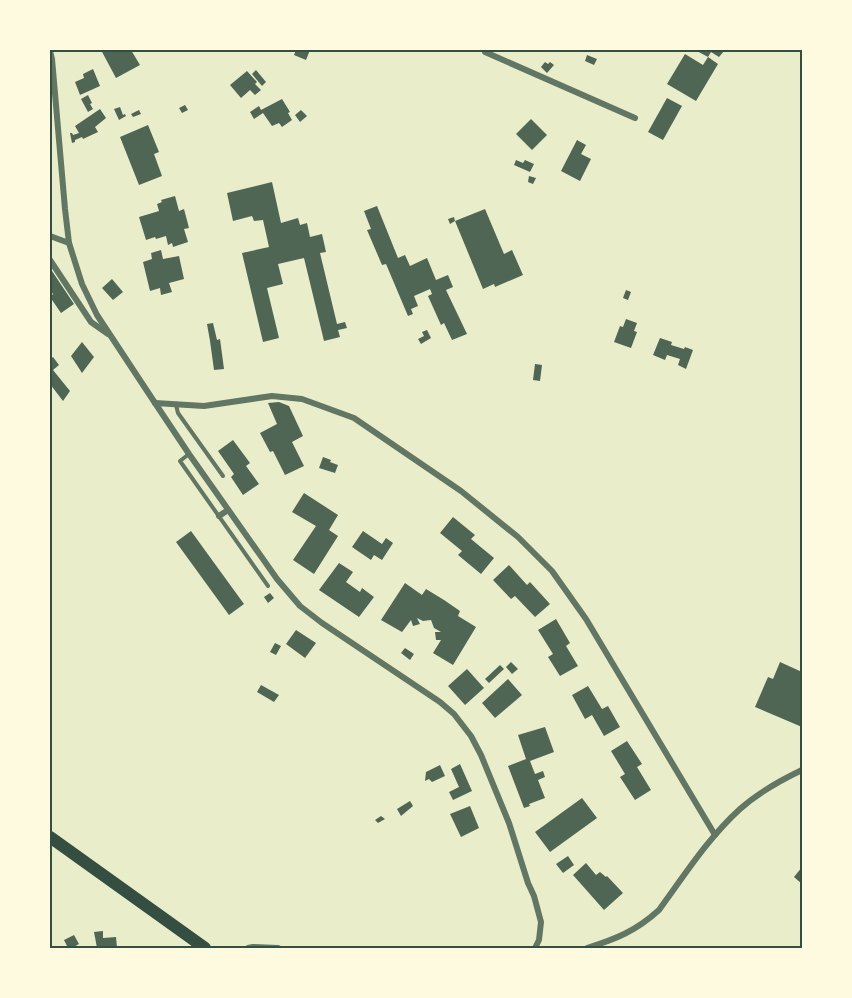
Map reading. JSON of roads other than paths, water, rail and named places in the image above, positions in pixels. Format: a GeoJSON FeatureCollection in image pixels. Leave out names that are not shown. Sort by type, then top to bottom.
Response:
{"type":"FeatureCollection","features":[{"type":"Feature","properties":{"kind":"main road"},"geometry":{"type":"LineString","coordinates":[[50,837],[205,948]]}},
{"type":"Feature","properties":{"kind":"street"},"geometry":{"type":"LineString","coordinates":[[486,50],[485,52],[635,118]]}},
{"type":"Feature","properties":{"kind":"street"},"geometry":{"type":"LineString","coordinates":[[50,51],[69,243],[87,296],[189,454],[277,579],[300,606],[440,702],[454,714],[471,736],[494,784],[534,896],[541,922],[539,940],[535,948]]}},
{"type":"Feature","properties":{"kind":"street"},"geometry":{"type":"LineString","coordinates":[[50,236],[69,243]]}},
{"type":"Feature","properties":{"kind":"street"},"geometry":{"type":"LineString","coordinates":[[50,260],[91,322],[111,336]]}},
{"type":"Feature","properties":{"kind":"street"},"geometry":{"type":"LineString","coordinates":[[155,403],[204,406],[272,396],[302,399],[354,418],[461,491],[518,537],[552,571],[586,619],[715,835]]}},
{"type":"Feature","properties":{"kind":"street"},"geometry":{"type":"LineString","coordinates":[[219,516],[228,510]]}},
{"type":"Feature","properties":{"kind":"street"},"geometry":{"type":"LineString","coordinates":[[587,948],[613,940],[654,915],[715,835],[740,809],[769,788],[802,770]]}},
{"type":"Feature","properties":{"kind":"street"},"geometry":{"type":"LineString","coordinates":[[248,948],[278,948]]}},
{"type":"Feature","properties":{"kind":"lane"},"geometry":{"type":"LineString","coordinates":[[176,405],[178,413],[223,476]]}},
{"type":"Feature","properties":{"kind":"lane"},"geometry":{"type":"LineString","coordinates":[[189,454],[180,461],[268,586]]}}]}
